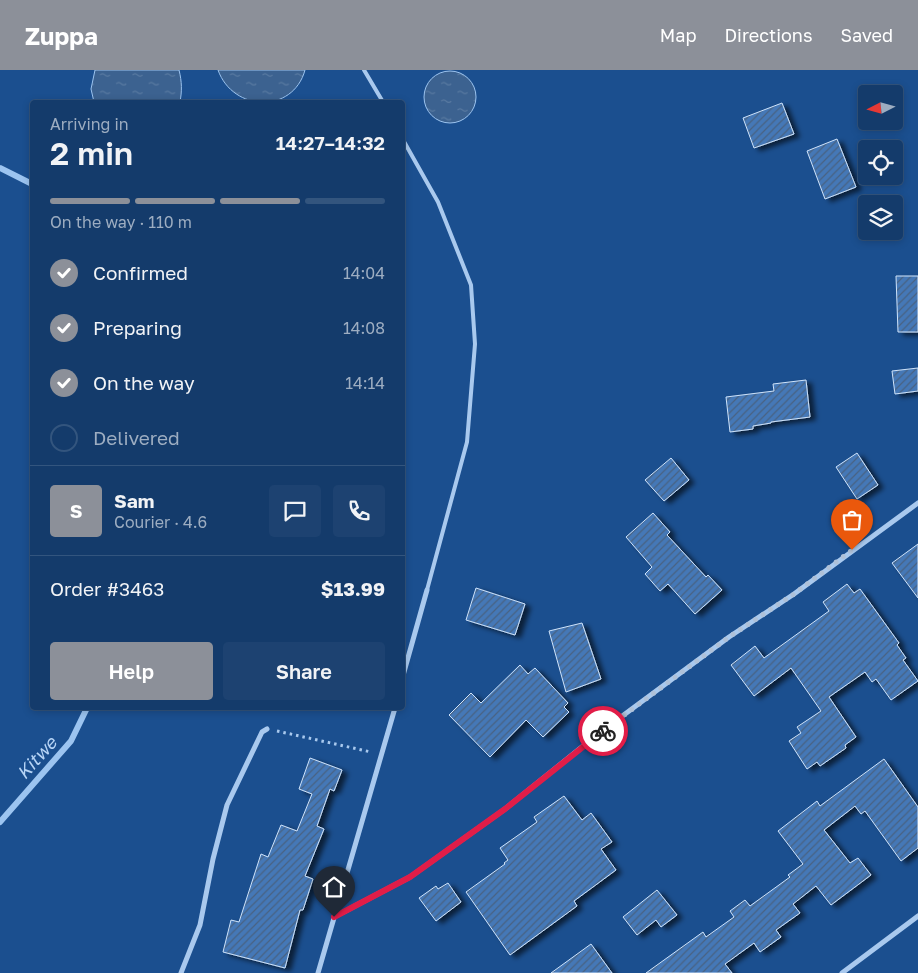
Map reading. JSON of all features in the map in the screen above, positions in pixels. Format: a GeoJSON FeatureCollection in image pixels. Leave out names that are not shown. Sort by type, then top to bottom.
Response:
{"type":"FeatureCollection","features":[{"type":"Feature","properties":{"kind":"street"},"geometry":{"type":"LineString","coordinates":[[334,917],[410,877],[505,809],[598,734],[729,637],[794,594],[918,502]]}},
{"type":"Feature","properties":{"kind":"street"},"geometry":{"type":"LineString","coordinates":[[405,668],[427,590]]}},
{"type":"Feature","properties":{"kind":"street"},"geometry":{"type":"LineString","coordinates":[[318,973],[394,710]]}},
{"type":"Feature","properties":{"kind":"street"},"geometry":{"type":"LineString","coordinates":[[180,973],[200,925],[213,859],[227,806],[262,732],[267,729]]}},
{"type":"Feature","properties":{"kind":"street"},"geometry":{"type":"LineString","coordinates":[[842,973],[918,916]]}},
{"type":"Feature","properties":{"kind":"lane"},"geometry":{"type":"LineString","coordinates":[[364,70],[382,100]]}},
{"type":"Feature","properties":{"kind":"lane"},"geometry":{"type":"LineString","coordinates":[[405,143],[438,202],[472,285],[475,344],[467,442],[427,590]]}},
{"type":"Feature","properties":{"kind":"path"},"geometry":{"type":"LineString","coordinates":[[267,729],[382,754]]}},
{"type":"Feature","properties":{"kind":"water"},"geometry":{"type":"Polygon","coordinates":[[[95,70],[179,70],[181,79],[180,100],[94,100],[91,89],[95,70]]]}},
{"type":"Feature","properties":{"kind":"water"},"geometry":{"type":"Polygon","coordinates":[[[218,70],[305,70],[298,84],[288,94],[276,100],[249,100],[236,94],[226,84],[218,70]]]}},
{"type":"Feature","properties":{"kind":"water"},"geometry":{"type":"Polygon","coordinates":[[[450,71],[460,73],[468,79],[474,87],[476,97],[474,107],[468,115],[460,121],[450,123],[440,121],[432,115],[426,107],[424,97],[426,87],[432,79],[440,73],[450,71]]]}},
{"type":"Feature","properties":{"kind":"building"},"geometry":{"type":"Polygon","coordinates":[[[782,103],[794,134],[754,148],[743,118],[782,103]]]}},
{"type":"Feature","properties":{"kind":"building"},"geometry":{"type":"Polygon","coordinates":[[[837,139],[856,187],[825,199],[807,151],[837,139]]]}},
{"type":"Feature","properties":{"kind":"building"},"geometry":{"type":"Polygon","coordinates":[[[896,276],[918,276],[918,332],[898,332],[896,276]]]}},
{"type":"Feature","properties":{"kind":"building"},"geometry":{"type":"Polygon","coordinates":[[[918,368],[918,391],[895,394],[892,371],[918,368]]]}},
{"type":"Feature","properties":{"kind":"building"},"geometry":{"type":"Polygon","coordinates":[[[806,380],[810,417],[771,422],[753,426],[753,429],[730,432],[726,397],[774,391],[773,384],[806,380]]]}},
{"type":"Feature","properties":{"kind":"building"},"geometry":{"type":"Polygon","coordinates":[[[857,453],[878,485],[857,499],[836,467],[857,453]]]}},
{"type":"Feature","properties":{"kind":"building"},"geometry":{"type":"Polygon","coordinates":[[[671,458],[689,480],[664,501],[645,480],[671,458]]]}},
{"type":"Feature","properties":{"kind":"building"},"geometry":{"type":"Polygon","coordinates":[[[653,513],[670,532],[667,535],[706,577],[708,575],[722,590],[695,614],[668,584],[660,591],[645,574],[652,567],[626,537],[653,513]]]}},
{"type":"Feature","properties":{"kind":"building"},"geometry":{"type":"Polygon","coordinates":[[[918,544],[918,598],[892,563],[918,544]]]}},
{"type":"Feature","properties":{"kind":"building"},"geometry":{"type":"Polygon","coordinates":[[[847,584],[854,593],[860,589],[899,643],[897,645],[906,658],[903,660],[918,681],[891,700],[876,679],[872,682],[865,672],[829,697],[856,737],[845,745],[846,748],[820,766],[817,762],[807,769],[789,741],[801,733],[797,727],[821,711],[791,668],[754,696],[731,665],[755,646],[764,658],[829,611],[823,602],[847,584]]]}},
{"type":"Feature","properties":{"kind":"building"},"geometry":{"type":"Polygon","coordinates":[[[476,588],[525,604],[515,635],[466,620],[476,588]]]}},
{"type":"Feature","properties":{"kind":"building"},"geometry":{"type":"Polygon","coordinates":[[[582,623],[601,679],[566,692],[549,631],[582,623]]]}},
{"type":"Feature","properties":{"kind":"building"},"geometry":{"type":"Polygon","coordinates":[[[520,665],[528,674],[535,668],[568,703],[564,707],[569,712],[543,737],[526,720],[490,757],[449,715],[471,693],[481,703],[520,665]]]}},
{"type":"Feature","properties":{"kind":"building"},"geometry":{"type":"Polygon","coordinates":[[[310,758],[342,770],[334,791],[330,789],[317,826],[324,829],[305,876],[313,879],[303,910],[300,910],[285,968],[223,952],[231,920],[239,922],[261,854],[268,857],[281,825],[297,831],[312,794],[299,789],[310,758]]]}},
{"type":"Feature","properties":{"kind":"building"},"geometry":{"type":"Polygon","coordinates":[[[884,759],[918,807],[918,848],[901,861],[865,811],[861,814],[855,806],[824,830],[850,863],[858,858],[871,875],[831,905],[816,886],[793,904],[800,913],[776,930],[781,937],[760,952],[754,943],[725,964],[732,973],[646,973],[703,932],[706,937],[734,917],[730,911],[745,900],[750,906],[790,877],[788,875],[803,864],[778,831],[817,801],[820,806],[884,759]]]}},
{"type":"Feature","properties":{"kind":"building"},"geometry":{"type":"Polygon","coordinates":[[[564,796],[582,820],[591,813],[612,842],[601,849],[616,870],[574,901],[577,906],[510,955],[466,892],[505,864],[508,860],[500,848],[537,822],[534,817],[564,796]]]}},
{"type":"Feature","properties":{"kind":"building"},"geometry":{"type":"Polygon","coordinates":[[[448,883],[461,902],[436,921],[419,898],[436,886],[438,889],[448,883]]]}},
{"type":"Feature","properties":{"kind":"building"},"geometry":{"type":"Polygon","coordinates":[[[657,890],[677,915],[661,927],[656,920],[637,935],[623,917],[657,890]]]}},
{"type":"Feature","properties":{"kind":"building"},"geometry":{"type":"Polygon","coordinates":[[[591,944],[612,973],[551,973],[591,944]]]}},
{"type":"Feature","properties":{"kind":"waterway","name":"Kitwe"},"geometry":{"type":"LineString","coordinates":[[0,168],[30,183]]}},
{"type":"Feature","properties":{"kind":"waterway","name":"Kitwe"},"geometry":{"type":"LineString","coordinates":[[0,822],[71,741],[86,710]]}},
{"type":"Feature","properties":{"kind":"way so far"},"geometry":{"type":"LineString","coordinates":[[603,731],[729,637],[794,594],[852,550]]}},
{"type":"Feature","properties":{"kind":"route"},"geometry":{"type":"LineString","coordinates":[[334,917],[410,877],[505,809],[603,731]]}}]}
